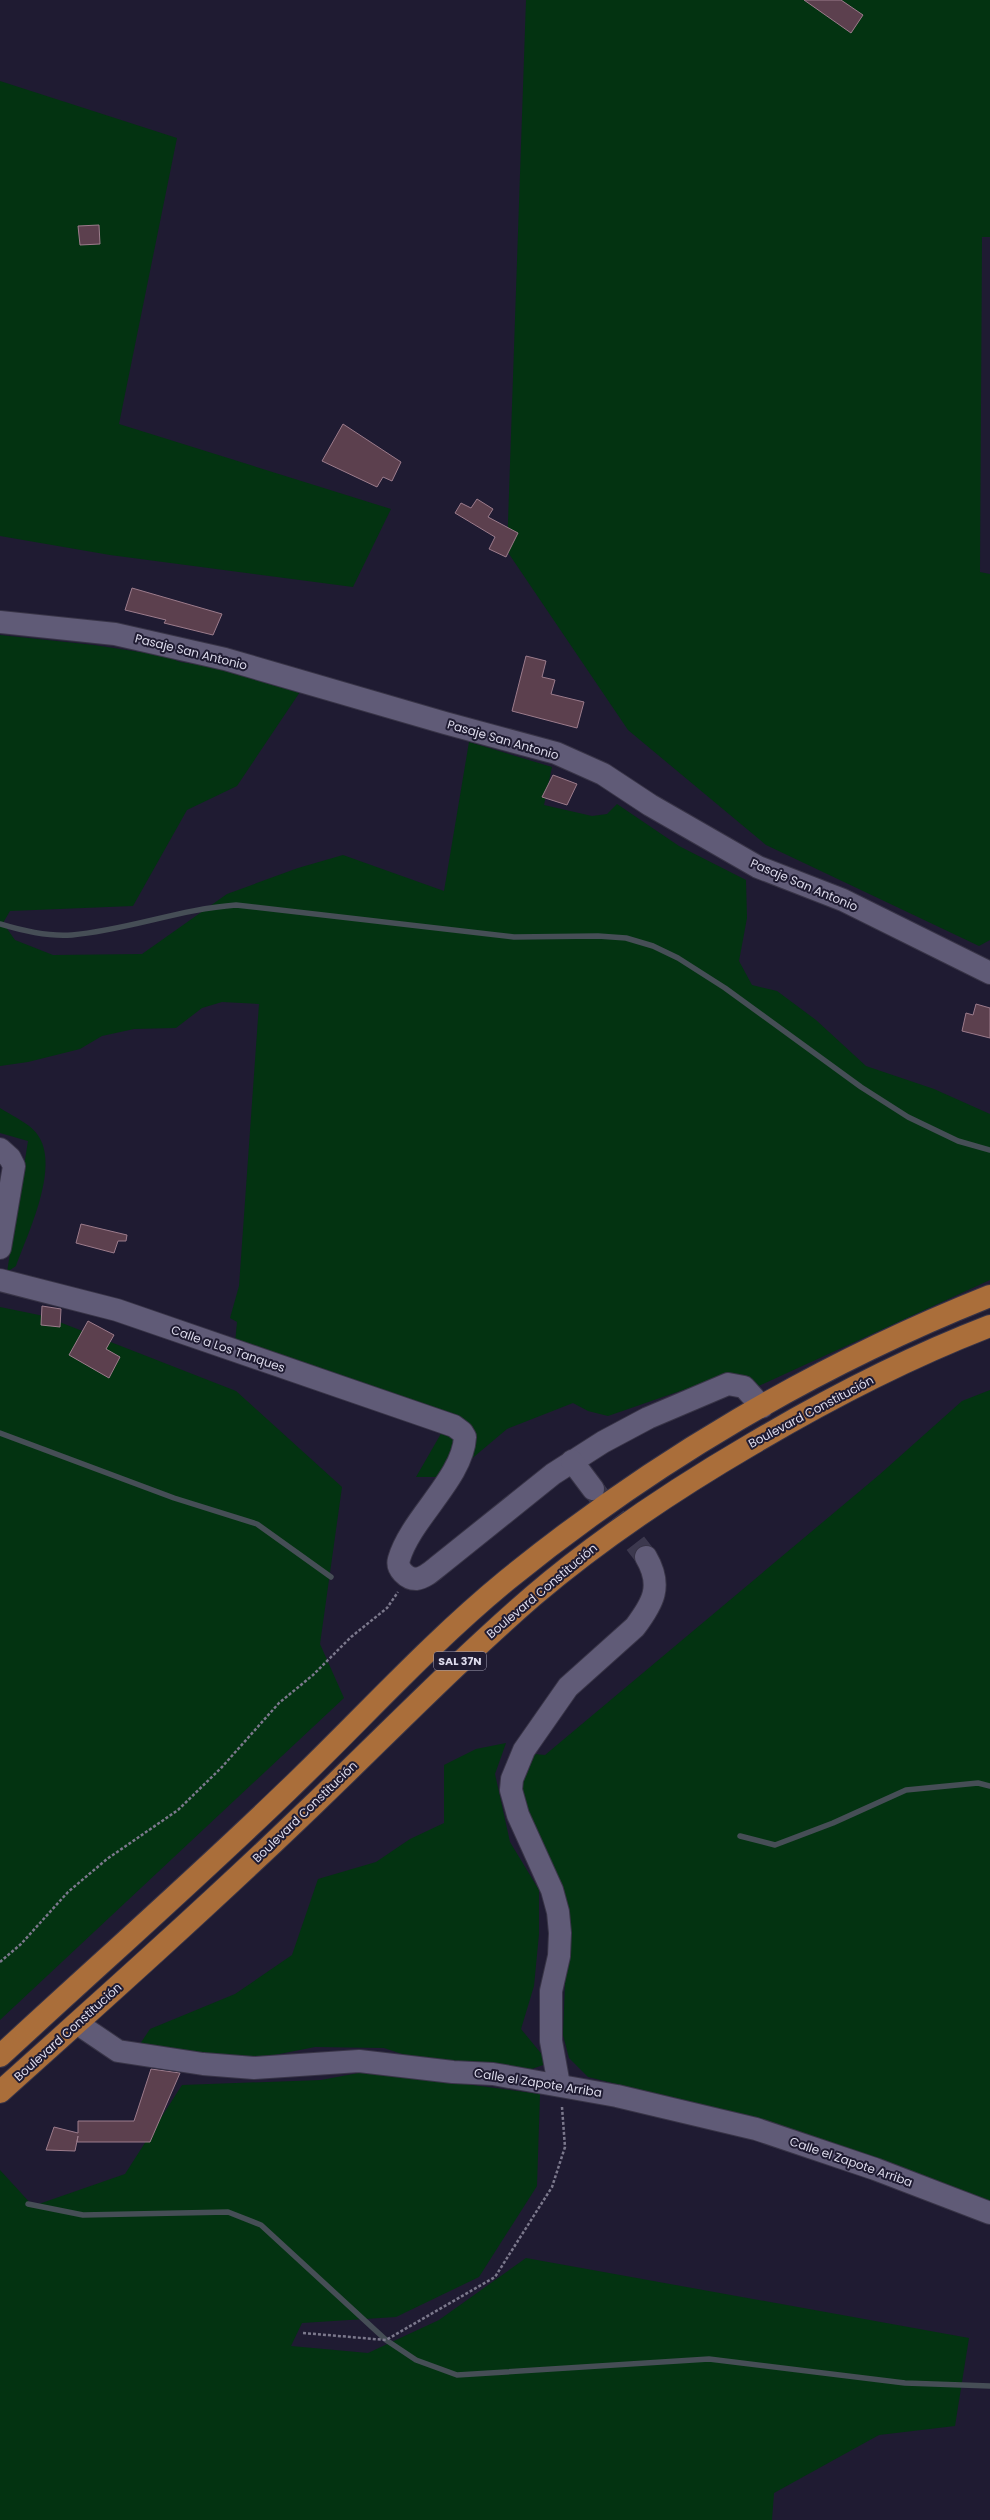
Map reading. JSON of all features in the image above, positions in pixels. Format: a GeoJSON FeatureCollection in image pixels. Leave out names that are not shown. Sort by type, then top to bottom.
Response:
{"type":"FeatureCollection","features":[{"type":"Feature","properties":{"kind":"highway","name":"SAL 37N"},"geometry":{"type":"LineString","coordinates":[[0,2056],[287,1792],[429,1651],[504,1582],[597,1511],[659,1469],[762,1407],[809,1380],[931,1321],[990,1296]]}},
{"type":"Feature","properties":{"kind":"highway","name":"Boulevard Constitución"},"geometry":{"type":"LineString","coordinates":[[0,2092],[78,2024],[301,1816],[461,1661],[535,1594],[614,1531],[710,1468],[794,1419],[922,1355],[990,1326]]}},
{"type":"Feature","properties":{"kind":"street","name":"Pasaje San Antonio"},"geometry":{"type":"LineString","coordinates":[[0,622],[116,634],[225,659],[444,723],[556,753],[603,774],[650,805],[758,867],[843,900],[990,974]]}},
{"type":"Feature","properties":{"kind":"street"},"geometry":{"type":"LineString","coordinates":[[0,1149],[14,1166],[0,1248]]}},
{"type":"Feature","properties":{"kind":"street","name":"Calle a Los Tanques"},"geometry":{"type":"LineString","coordinates":[[0,1280],[117,1310],[454,1426],[462,1432],[465,1437],[465,1447],[461,1457],[406,1542],[398,1561],[400,1569],[406,1576]]}},
{"type":"Feature","properties":{"kind":"street"},"geometry":{"type":"LineString","coordinates":[[406,1576],[416,1579],[427,1575],[527,1492],[572,1462],[648,1418],[728,1384],[744,1387],[762,1407]]}},
{"type":"Feature","properties":{"kind":"street"},"geometry":{"type":"LineString","coordinates":[[572,1462],[593,1489]]}},
{"type":"Feature","properties":{"kind":"street"},"geometry":{"type":"LineString","coordinates":[[559,2085],[551,2042],[551,1991],[559,1956],[560,1933],[558,1912],[550,1884],[518,1815],[511,1790],[512,1779],[524,1750],[568,1687],[630,1632],[643,1615],[654,1591],[653,1570],[646,1557]]}},
{"type":"Feature","properties":{"kind":"street","name":"Calle el Zapote Arriba"},"geometry":{"type":"LineString","coordinates":[[78,2024],[118,2052],[203,2064],[254,2068],[359,2061],[453,2072],[493,2074],[618,2096],[756,2129],[875,2169],[990,2213]]}},
{"type":"Feature","properties":{"kind":"path"},"geometry":{"type":"LineString","coordinates":[[0,1962],[20,1944],[74,1888],[107,1859],[178,1810],[222,1767],[291,1691],[313,1675],[351,1637],[387,1608],[406,1576]]}},
{"type":"Feature","properties":{"kind":"path"},"geometry":{"type":"LineString","coordinates":[[303,2333],[386,2340],[495,2277],[552,2187],[560,2165],[565,2147],[566,2129],[559,2085]]}},
{"type":"Feature","properties":{"kind":"green space"},"geometry":{"type":"Polygon","coordinates":[[[526,0],[990,0],[990,237],[982,237],[980,572],[990,574],[990,940],[979,946],[766,845],[628,730],[507,551],[526,0]]]}},
{"type":"Feature","properties":{"kind":"green space"},"geometry":{"type":"Polygon","coordinates":[[[0,81],[177,138],[119,424],[391,509],[353,587],[110,555],[0,536],[0,81]]]}},
{"type":"Feature","properties":{"kind":"green space"},"geometry":{"type":"Polygon","coordinates":[[[0,635],[94,645],[166,656],[180,662],[308,680],[237,786],[187,810],[133,906],[10,911],[3,923],[15,940],[53,955],[142,954],[227,894],[298,868],[343,855],[444,891],[469,742],[552,767],[544,805],[592,816],[607,814],[617,804],[679,846],[746,880],[747,918],[739,961],[752,985],[777,991],[816,1020],[866,1066],[934,1089],[990,1114],[990,1280],[739,1395],[712,1380],[608,1416],[588,1411],[573,1403],[507,1429],[450,1477],[416,1477],[450,1418],[235,1343],[237,1322],[230,1318],[239,1286],[259,1004],[222,1002],[202,1008],[176,1028],[134,1029],[102,1036],[80,1049],[28,1062],[0,1066],[0,635]]]}},
{"type":"Feature","properties":{"kind":"green space"},"geometry":{"type":"Polygon","coordinates":[[[0,1108],[27,1124],[36,1132],[44,1150],[46,1166],[40,1201],[34,1219],[16,1266],[7,1272],[28,1141],[0,1133],[0,1108]]]}},
{"type":"Feature","properties":{"kind":"green space"},"geometry":{"type":"Polygon","coordinates":[[[0,1307],[44,1316],[236,1391],[342,1487],[320,1644],[344,1698],[0,2020],[0,1307]]]}},
{"type":"Feature","properties":{"kind":"green space"},"geometry":{"type":"Polygon","coordinates":[[[990,1390],[990,2203],[776,2126],[704,2105],[588,2077],[569,2058],[563,2035],[567,1933],[518,1795],[535,1754],[545,1755],[879,1475],[962,1401],[990,1390]]]}},
{"type":"Feature","properties":{"kind":"green space"},"geometry":{"type":"Polygon","coordinates":[[[506,1743],[495,1774],[510,1842],[539,1890],[539,1934],[534,1986],[521,2029],[549,2063],[526,2071],[423,2061],[384,2048],[315,2047],[233,2063],[140,2044],[150,2029],[235,1994],[292,1955],[318,1879],[376,1862],[410,1839],[444,1823],[444,1765],[476,1749],[506,1743]]]}},
{"type":"Feature","properties":{"kind":"green space"},"geometry":{"type":"Polygon","coordinates":[[[369,2071],[540,2094],[537,2186],[479,2277],[396,2317],[302,2323],[291,2346],[368,2353],[439,2320],[526,2258],[969,2338],[955,2426],[879,2435],[774,2493],[772,2520],[0,2520],[0,2170],[33,2206],[125,2174],[182,2085],[321,2080],[369,2071]]]}},
{"type":"Feature","properties":{"kind":"building"},"geometry":{"type":"Polygon","coordinates":[[[804,0],[841,0],[863,15],[851,33],[804,0]]]}},
{"type":"Feature","properties":{"kind":"building"},"geometry":{"type":"Polygon","coordinates":[[[99,225],[100,244],[80,245],[78,226],[99,225]]]}},
{"type":"Feature","properties":{"kind":"building"},"geometry":{"type":"Polygon","coordinates":[[[343,424],[401,462],[392,481],[383,477],[377,487],[322,461],[343,424]]]}},
{"type":"Feature","properties":{"kind":"building"},"geometry":{"type":"Polygon","coordinates":[[[477,499],[493,509],[488,517],[518,533],[506,557],[489,549],[495,537],[455,513],[461,503],[471,508],[477,499]]]}},
{"type":"Feature","properties":{"kind":"building"},"geometry":{"type":"Polygon","coordinates":[[[132,588],[222,614],[213,635],[164,623],[166,620],[125,610],[132,588]]]}},
{"type":"Feature","properties":{"kind":"building"},"geometry":{"type":"Polygon","coordinates":[[[526,656],[546,661],[542,677],[555,680],[551,694],[584,702],[577,728],[512,711],[526,656]]]}},
{"type":"Feature","properties":{"kind":"building"},"geometry":{"type":"Polygon","coordinates":[[[553,775],[577,784],[567,805],[542,797],[553,775]]]}},
{"type":"Feature","properties":{"kind":"building"},"geometry":{"type":"Polygon","coordinates":[[[976,1004],[990,1008],[990,1038],[962,1031],[966,1013],[973,1015],[976,1004]]]}},
{"type":"Feature","properties":{"kind":"building"},"geometry":{"type":"Polygon","coordinates":[[[81,1224],[127,1235],[126,1241],[118,1241],[114,1253],[76,1243],[81,1224]]]}},
{"type":"Feature","properties":{"kind":"building"},"geometry":{"type":"Polygon","coordinates":[[[42,1306],[61,1309],[60,1327],[41,1325],[42,1306]]]}},
{"type":"Feature","properties":{"kind":"building"},"geometry":{"type":"Polygon","coordinates":[[[88,1321],[114,1335],[106,1349],[120,1357],[109,1378],[69,1355],[88,1321]]]}},
{"type":"Feature","properties":{"kind":"building"},"geometry":{"type":"Polygon","coordinates":[[[151,2069],[180,2073],[150,2142],[77,2142],[78,2136],[75,2151],[46,2150],[54,2127],[78,2133],[78,2121],[134,2121],[151,2069]]]}},
{"type":"Feature","properties":{"kind":"waterway"},"geometry":{"type":"LineString","coordinates":[[0,924],[36,933],[72,935],[113,929],[215,907],[236,905],[514,937],[598,936],[626,938],[653,946],[678,958],[725,988],[861,1087],[908,1117],[958,1141],[990,1150]]}},
{"type":"Feature","properties":{"kind":"waterway"},"geometry":{"type":"LineString","coordinates":[[0,1433],[174,1498],[257,1524],[331,1577]]}},
{"type":"Feature","properties":{"kind":"waterway"},"geometry":{"type":"LineString","coordinates":[[740,1836],[775,1845],[833,1823],[906,1790],[978,1783],[990,1786]]}},
{"type":"Feature","properties":{"kind":"waterway"},"geometry":{"type":"LineString","coordinates":[[28,2204],[83,2215],[228,2212],[261,2225],[386,2340],[416,2360],[457,2375],[709,2359],[905,2383],[990,2386]]}},
{"type":"Feature","properties":{"kind":"tunnel"},"geometry":{"type":"LineString","coordinates":[[595,1491],[646,1557]]}}]}
